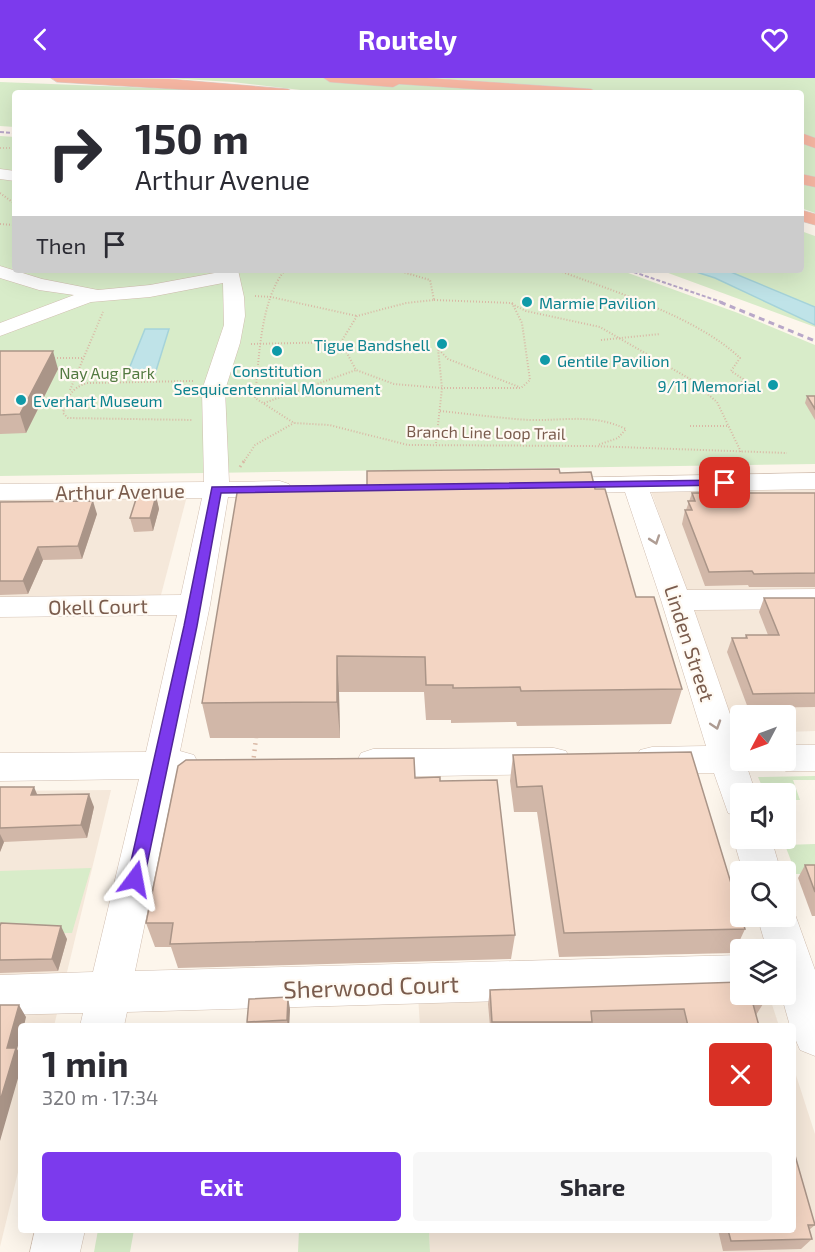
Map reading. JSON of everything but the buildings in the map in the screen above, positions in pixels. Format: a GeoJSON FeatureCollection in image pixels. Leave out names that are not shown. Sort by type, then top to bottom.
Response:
{"type":"FeatureCollection","features":[{"type":"Feature","properties":{"kind":"highway"},"geometry":{"type":"LineString","coordinates":[[57,78],[161,82],[253,90]]}},
{"type":"Feature","properties":{"kind":"highway"},"geometry":{"type":"LineString","coordinates":[[330,78],[456,90]]}},
{"type":"Feature","properties":{"kind":"highway"},"geometry":{"type":"LineString","coordinates":[[371,78],[547,90]]}},
{"type":"Feature","properties":{"kind":"street"},"geometry":{"type":"LineString","coordinates":[[0,272],[39,284],[102,295]]}},
{"type":"Feature","properties":{"kind":"street"},"geometry":{"type":"LineString","coordinates":[[0,330],[134,285],[232,280],[230,343],[213,395],[220,490],[106,1010]]}},
{"type":"Feature","properties":{"kind":"street"},"geometry":{"type":"LineString","coordinates":[[530,486],[804,481]]}},
{"type":"Feature","properties":{"kind":"street","name":"Linden Street"},"geometry":{"type":"LineString","coordinates":[[635,484],[730,748]]}},
{"type":"Feature","properties":{"kind":"street","name":"Arthur Avenue"},"geometry":{"type":"LineString","coordinates":[[0,492],[306,488]]}},
{"type":"Feature","properties":{"kind":"street"},"geometry":{"type":"LineString","coordinates":[[676,600],[815,599]]}},
{"type":"Feature","properties":{"kind":"street","name":"Okell Court"},"geometry":{"type":"LineString","coordinates":[[0,607],[195,605]]}},
{"type":"Feature","properties":{"kind":"street"},"geometry":{"type":"LineString","coordinates":[[796,758],[815,758]]}},
{"type":"Feature","properties":{"kind":"street"},"geometry":{"type":"LineString","coordinates":[[621,760],[730,759]]}},
{"type":"Feature","properties":{"kind":"street"},"geometry":{"type":"LineString","coordinates":[[338,763],[585,760]]}},
{"type":"Feature","properties":{"kind":"street"},"geometry":{"type":"LineString","coordinates":[[0,767],[208,765]]}},
{"type":"Feature","properties":{"kind":"street"},"geometry":{"type":"LineString","coordinates":[[781,927],[799,974],[815,1035]]}},
{"type":"Feature","properties":{"kind":"street","name":"Sherwood Court"},"geometry":{"type":"LineString","coordinates":[[0,995],[106,1010],[730,976]]}},
{"type":"Feature","properties":{"kind":"street"},"geometry":{"type":"LineString","coordinates":[[55,1252],[59,1233]]}},
{"type":"Feature","properties":{"kind":"path"},"geometry":{"type":"LineString","coordinates":[[282,273],[276,280],[261,344],[255,398],[263,403],[356,370],[394,384],[442,388],[521,388],[530,380],[522,323],[512,303]]}},
{"type":"Feature","properties":{"kind":"path"},"geometry":{"type":"LineString","coordinates":[[406,273],[430,280],[434,300]]}},
{"type":"Feature","properties":{"kind":"path"},"geometry":{"type":"LineString","coordinates":[[565,273],[711,335],[736,351],[740,358],[731,371],[743,379],[742,383]]}},
{"type":"Feature","properties":{"kind":"path"},"geometry":{"type":"LineString","coordinates":[[232,280],[271,297],[357,316],[406,303],[434,300],[491,301],[512,303],[526,311],[600,327],[690,379],[717,402],[741,452]]}},
{"type":"Feature","properties":{"kind":"path"},"geometry":{"type":"LineString","coordinates":[[102,295],[63,413],[68,418],[215,420]]}},
{"type":"Feature","properties":{"kind":"path"},"geometry":{"type":"LineString","coordinates":[[340,342],[357,316]]}},
{"type":"Feature","properties":{"kind":"path"},"geometry":{"type":"LineString","coordinates":[[601,340],[660,334]]}},
{"type":"Feature","properties":{"kind":"path"},"geometry":{"type":"LineString","coordinates":[[230,343],[340,342]]}},
{"type":"Feature","properties":{"kind":"path"},"geometry":{"type":"LineString","coordinates":[[340,342],[356,370]]}},
{"type":"Feature","properties":{"kind":"path"},"geometry":{"type":"LineString","coordinates":[[436,443],[442,388],[438,349],[448,359],[521,388]]}},
{"type":"Feature","properties":{"kind":"path"},"geometry":{"type":"LineString","coordinates":[[47,358],[83,358]]}},
{"type":"Feature","properties":{"kind":"path"},"geometry":{"type":"LineString","coordinates":[[69,391],[87,383],[217,381]]}},
{"type":"Feature","properties":{"kind":"path","name":"Branch Line Loop Trail"},"geometry":{"type":"LineString","coordinates":[[263,403],[294,423],[329,425],[408,445],[436,443],[591,446],[787,453]]}},
{"type":"Feature","properties":{"kind":"path"},"geometry":{"type":"LineString","coordinates":[[440,411],[541,421],[595,416],[612,421],[626,429],[611,442],[591,446]]}},
{"type":"Feature","properties":{"kind":"path"},"geometry":{"type":"LineString","coordinates":[[220,490],[255,445],[294,423]]}},
{"type":"Feature","properties":{"kind":"path"},"geometry":{"type":"LineString","coordinates":[[690,426],[728,426]]}},
{"type":"Feature","properties":{"kind":"path"},"geometry":{"type":"LineString","coordinates":[[252,773],[256,738]]}},
{"type":"Feature","properties":{"kind":"shaded area"},"geometry":{"type":"Polygon","coordinates":[[[815,489],[815,590],[686,591],[651,491],[815,489]]]}},
{"type":"Feature","properties":{"kind":"shaded area"},"geometry":{"type":"Polygon","coordinates":[[[187,496],[161,595],[0,597],[0,498],[187,496]]]}},
{"type":"Feature","properties":{"kind":"shaded area"},"geometry":{"type":"Polygon","coordinates":[[[689,602],[815,602],[815,731],[796,732],[796,705],[730,705],[730,723],[689,602]]]}},
{"type":"Feature","properties":{"kind":"shaded area"},"geometry":{"type":"Polygon","coordinates":[[[111,790],[55,1023],[18,1023],[18,1172],[0,1247],[0,791],[111,790]]]}},
{"type":"Feature","properties":{"kind":"shaded area"},"geometry":{"type":"Polygon","coordinates":[[[730,995],[730,1005],[772,1005],[778,1023],[420,1023],[418,996],[730,995]]]}},
{"type":"Feature","properties":{"kind":"shaded area"},"geometry":{"type":"Polygon","coordinates":[[[796,1075],[815,1134],[815,1252],[430,1252],[429,1233],[796,1233],[796,1075]]]}},
{"type":"Feature","properties":{"kind":"green space"},"geometry":{"type":"Polygon","coordinates":[[[167,78],[420,78],[565,90],[300,90],[232,82],[167,78]]]}},
{"type":"Feature","properties":{"kind":"green space"},"geometry":{"type":"Polygon","coordinates":[[[436,78],[815,78],[815,213],[804,209],[804,90],[583,90],[436,78]]]}},
{"type":"Feature","properties":{"kind":"green space"},"geometry":{"type":"Polygon","coordinates":[[[0,82],[188,90],[12,90],[12,127],[0,126],[0,82]]]}},
{"type":"Feature","properties":{"kind":"green space","name":"Nay Aug Park"},"geometry":{"type":"Polygon","coordinates":[[[0,136],[12,137],[12,273],[628,273],[738,313],[815,345],[815,464],[0,476],[0,136]]]}},
{"type":"Feature","properties":{"kind":"green space"},"geometry":{"type":"Polygon","coordinates":[[[804,232],[815,236],[815,327],[668,273],[804,273],[804,232]]]}},
{"type":"Feature","properties":{"kind":"green space"},"geometry":{"type":"Polygon","coordinates":[[[815,776],[815,780],[793,780],[794,783],[761,783],[758,777],[815,776]]]}},
{"type":"Feature","properties":{"kind":"green space"},"geometry":{"type":"Polygon","coordinates":[[[796,789],[800,800],[796,800],[796,789]]]}},
{"type":"Feature","properties":{"kind":"green space"},"geometry":{"type":"Polygon","coordinates":[[[815,844],[815,874],[796,874],[796,861],[791,861],[787,849],[796,849],[796,845],[815,844]]]}},
{"type":"Feature","properties":{"kind":"green space"},"geometry":{"type":"Polygon","coordinates":[[[91,868],[72,933],[0,933],[0,871],[91,868]]]}},
{"type":"Feature","properties":{"kind":"green space"},"geometry":{"type":"Polygon","coordinates":[[[97,1233],[133,1233],[130,1252],[94,1252],[97,1233]]]}},
{"type":"Feature","properties":{"kind":"green space"},"geometry":{"type":"Polygon","coordinates":[[[299,1233],[429,1233],[430,1252],[298,1252],[299,1233]]]}},
{"type":"Feature","properties":{"kind":"water"},"geometry":{"type":"Polygon","coordinates":[[[699,273],[733,273],[815,307],[815,325],[715,278],[699,273]]]}},
{"type":"Feature","properties":{"kind":"water"},"geometry":{"type":"Polygon","coordinates":[[[145,329],[169,329],[155,374],[127,374],[145,329]]]}},
{"type":"Feature","properties":{"kind":"railway"},"geometry":{"type":"LineString","coordinates":[[0,132],[12,133]]}},
{"type":"Feature","properties":{"kind":"railway"},"geometry":{"type":"LineString","coordinates":[[637,273],[724,303]]}},
{"type":"Feature","properties":{"kind":"railway"},"geometry":{"type":"LineString","coordinates":[[720,302],[815,341]]}},
{"type":"Feature","properties":{"kind":"place","name":"Marmie Pavilion"},"geometry":{"type":"Point","coordinates":[527,302]}},
{"type":"Feature","properties":{"kind":"place","name":"Tigue Bandshell"},"geometry":{"type":"Point","coordinates":[442,344]}},
{"type":"Feature","properties":{"kind":"place","name":"Constitution Sesquicentennial Monument"},"geometry":{"type":"Point","coordinates":[277,351]}},
{"type":"Feature","properties":{"kind":"place","name":"Gentile Pavilion"},"geometry":{"type":"Point","coordinates":[545,360]}},
{"type":"Feature","properties":{"kind":"place","name":"9/11 Memorial"},"geometry":{"type":"Point","coordinates":[773,385]}},
{"type":"Feature","properties":{"kind":"place","name":"Everhart Museum"},"geometry":{"type":"Point","coordinates":[21,400]}},
{"type":"Feature","properties":{"kind":"route"},"geometry":{"type":"LineString","coordinates":[[135,879],[191,626],[216,490],[725,483]]}}]}
